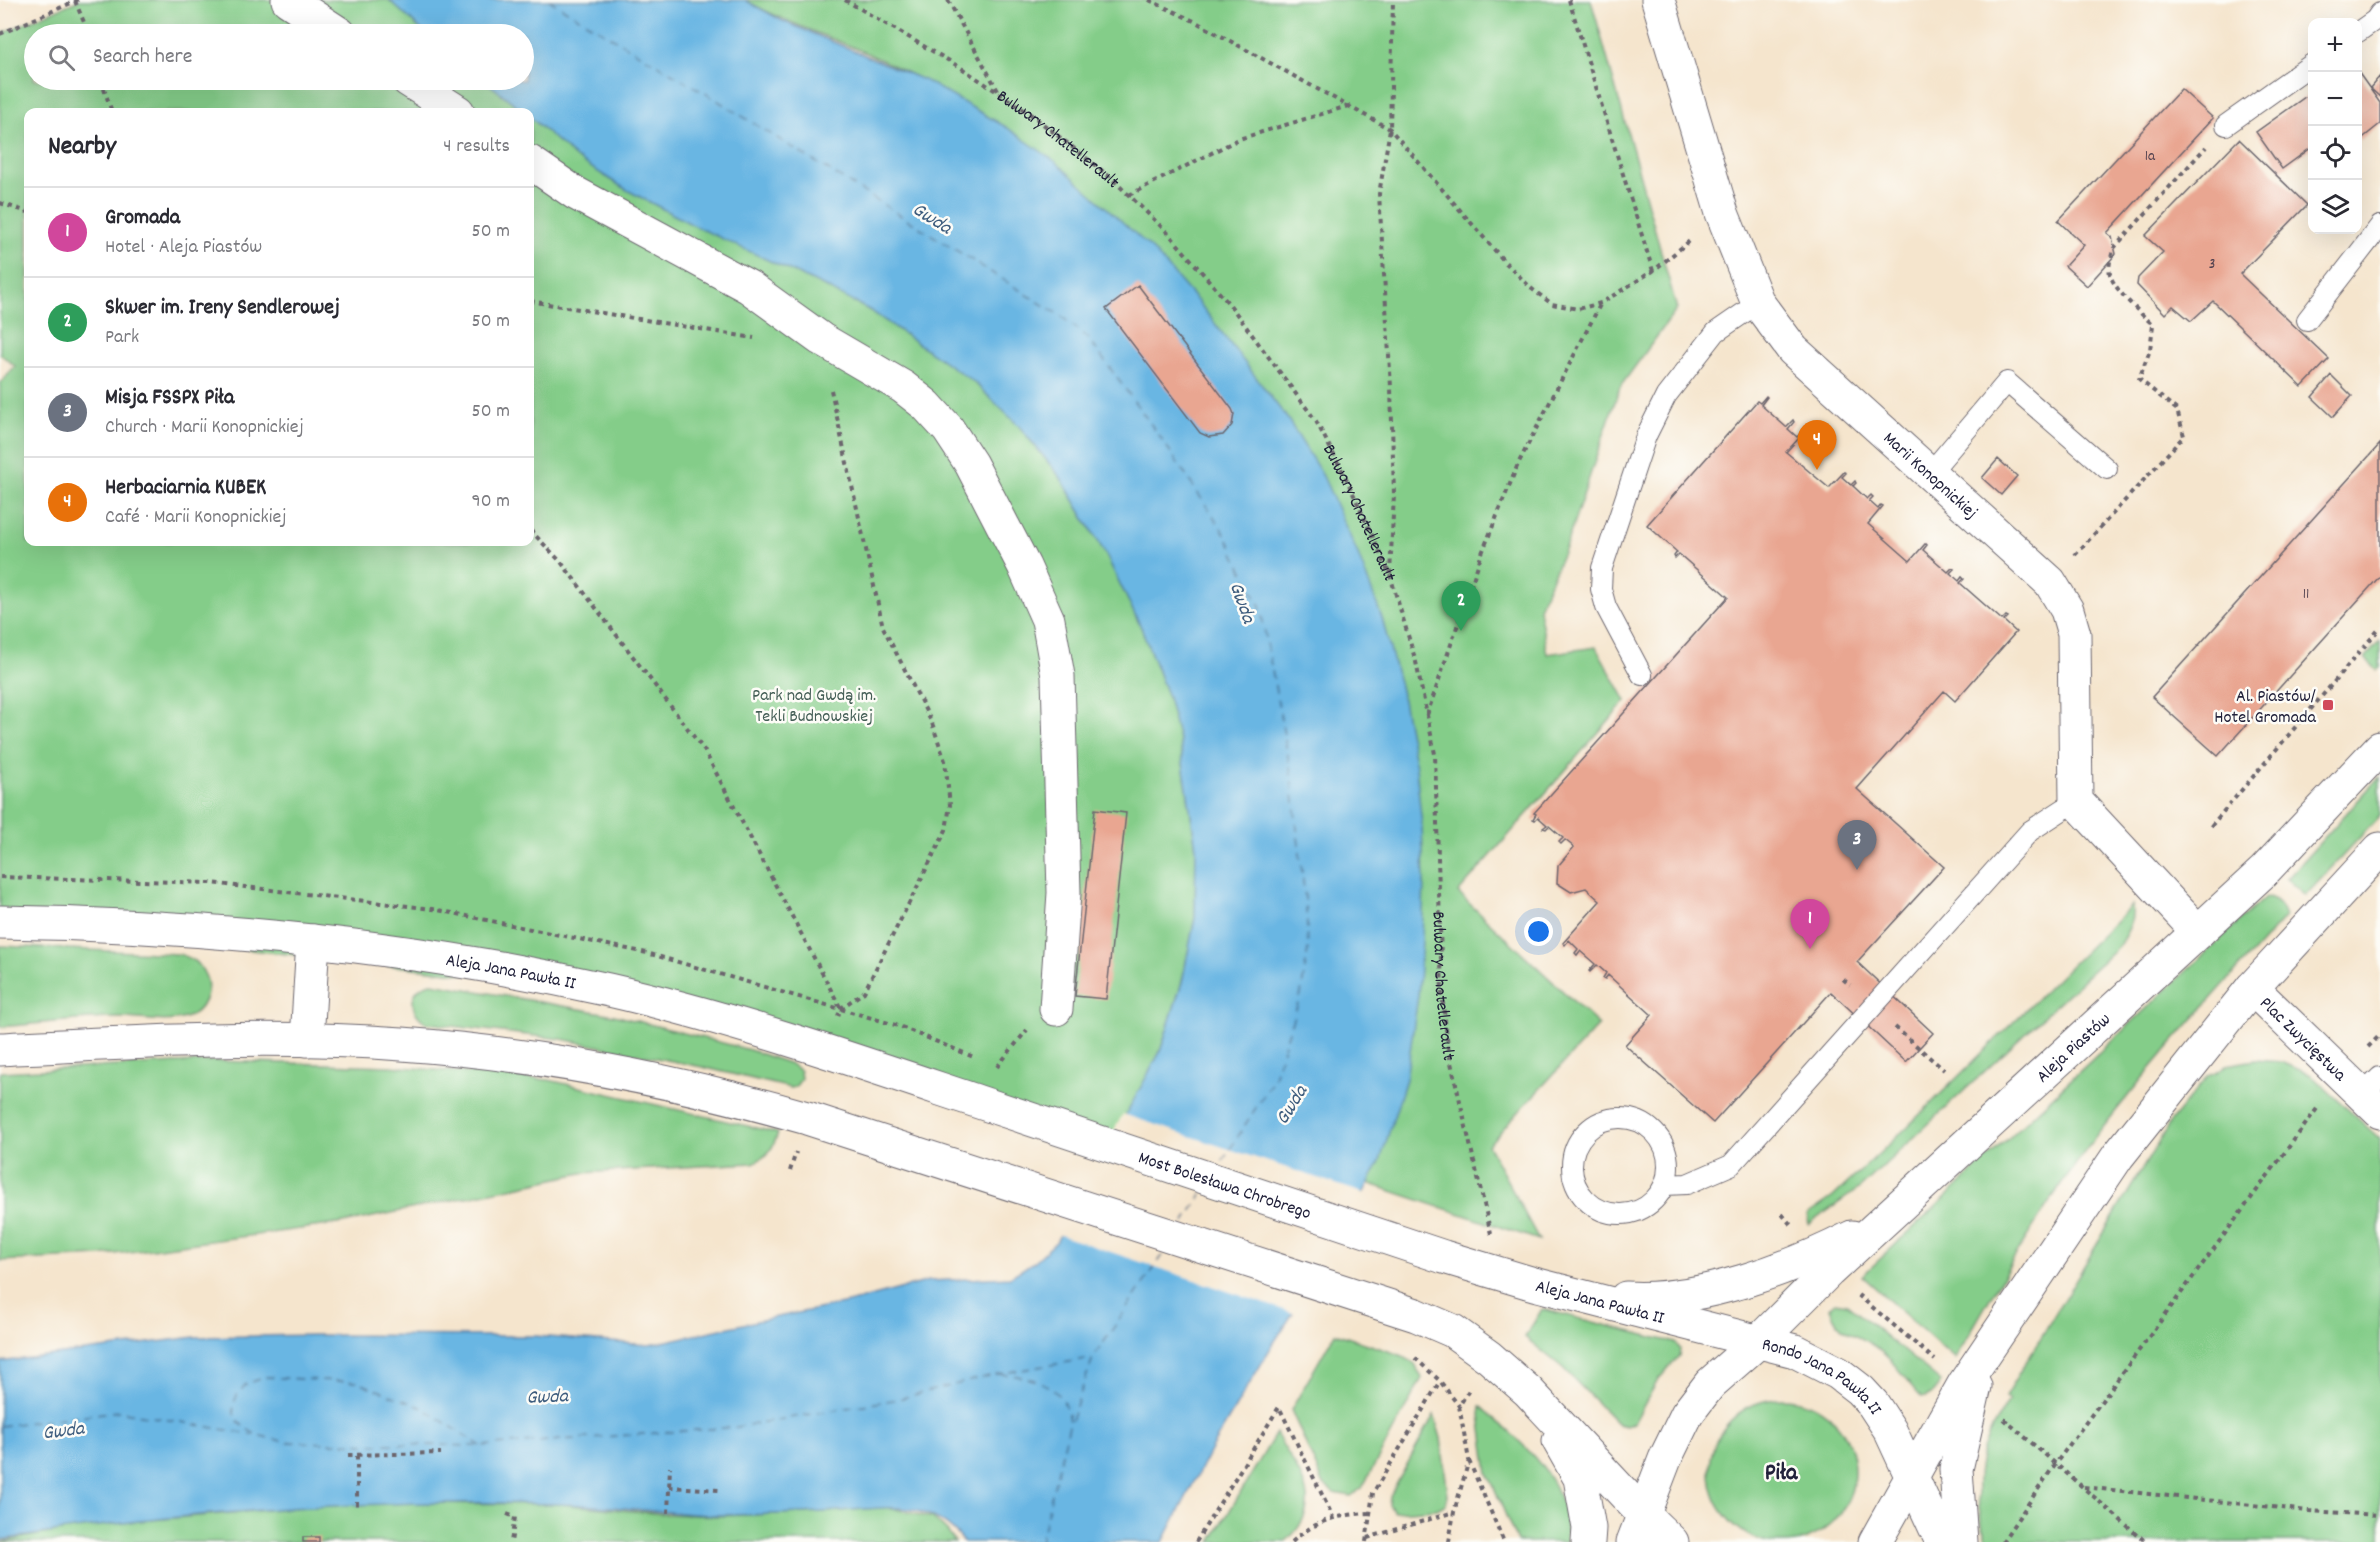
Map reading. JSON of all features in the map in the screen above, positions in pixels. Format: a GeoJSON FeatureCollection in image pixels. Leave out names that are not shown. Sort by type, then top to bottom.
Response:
{"type":"FeatureCollection","features":[{"type":"Feature","properties":{"kind":"main road"},"geometry":{"type":"LineString","coordinates":[[288,0],[325,24]]}},
{"type":"Feature","properties":{"kind":"main road","name":"Marii Konopnickiej"},"geometry":{"type":"LineString","coordinates":[[1658,0],[1722,213],[1758,303],[1793,350],[2050,582],[2067,610],[2074,634],[2076,801]]}},
{"type":"Feature","properties":{"kind":"main road"},"geometry":{"type":"LineString","coordinates":[[424,90],[452,108]]}},
{"type":"Feature","properties":{"kind":"main road"},"geometry":{"type":"LineString","coordinates":[[534,165],[575,193],[749,287],[821,339],[903,387],[926,405],[948,429],[970,464],[1018,556],[1047,620],[1058,676],[1064,893],[1056,1009]]}},
{"type":"Feature","properties":{"kind":"main road","name":"Aleja Piastów"},"geometry":{"type":"LineString","coordinates":[[1758,1341],[1829,1271],[2263,872],[2380,748]]}},
{"type":"Feature","properties":{"kind":"main road"},"geometry":{"type":"LineString","coordinates":[[2076,801],[2198,932]]}},
{"type":"Feature","properties":{"kind":"main road"},"geometry":{"type":"LineString","coordinates":[[1875,1542],[1964,1384],[2118,1156],[2252,988],[2380,849]]}},
{"type":"Feature","properties":{"kind":"main road","name":"Aleja Jana Pawła II"},"geometry":{"type":"LineString","coordinates":[[0,922],[102,924],[211,931],[313,941],[467,962],[621,993],[766,1032],[1006,1111]]}},
{"type":"Feature","properties":{"kind":"main road"},"geometry":{"type":"LineString","coordinates":[[307,1040],[313,941]]}},
{"type":"Feature","properties":{"kind":"main road","name":"Plac Zwycięstwa"},"geometry":{"type":"LineString","coordinates":[[2252,988],[2366,1090]]}},
{"type":"Feature","properties":{"kind":"main road"},"geometry":{"type":"LineString","coordinates":[[0,1049],[216,1039],[401,1044],[485,1052],[632,1074],[748,1101],[1416,1316],[1453,1331],[1489,1357],[1528,1391],[1638,1529],[1672,1542]]}},
{"type":"Feature","properties":{"kind":"main road","name":"Most Bolesława Chrobrego"},"geometry":{"type":"LineString","coordinates":[[1006,1111],[1444,1257]]}},
{"type":"Feature","properties":{"kind":"main road"},"geometry":{"type":"LineString","coordinates":[[1570,1294],[1638,1299],[1702,1292],[1816,1255],[1893,1214]]}},
{"type":"Feature","properties":{"kind":"main road","name":"Aleja Jana Pawła II"},"geometry":{"type":"LineString","coordinates":[[1444,1257],[1570,1294],[1758,1341]]}},
{"type":"Feature","properties":{"kind":"main road"},"geometry":{"type":"LineString","coordinates":[[1961,1542],[1956,1469],[1965,1425],[1973,1392],[2008,1320]]}},
{"type":"Feature","properties":{"kind":"main road","name":"Rondo Jana Pawła II"},"geometry":{"type":"LineString","coordinates":[[1638,1529],[1665,1459],[1687,1414],[1710,1384],[1758,1341],[1795,1351],[1819,1362],[1860,1389],[1890,1430],[1911,1476]]}},
{"type":"Feature","properties":{"kind":"main road"},"geometry":{"type":"LineString","coordinates":[[1528,1391],[1580,1478],[1590,1528],[1588,1542]]}},
{"type":"Feature","properties":{"kind":"main road"},"geometry":{"type":"LineString","coordinates":[[1911,1476],[1942,1542]]}},
{"type":"Feature","properties":{"kind":"lane"},"geometry":{"type":"LineString","coordinates":[[2362,29],[2375,20],[2380,13]]}},
{"type":"Feature","properties":{"kind":"lane"},"geometry":{"type":"LineString","coordinates":[[2226,125],[2308,68]]}},
{"type":"Feature","properties":{"kind":"lane"},"geometry":{"type":"LineString","coordinates":[[2307,320],[2380,226]]}},
{"type":"Feature","properties":{"kind":"lane"},"geometry":{"type":"LineString","coordinates":[[1642,675],[1606,607],[1601,589],[1602,568],[1646,436],[1666,396],[1716,332],[1758,303]]}},
{"type":"Feature","properties":{"kind":"lane"},"geometry":{"type":"LineString","coordinates":[[1930,473],[2007,382],[2107,469]]}},
{"type":"Feature","properties":{"kind":"lane"},"geometry":{"type":"LineString","coordinates":[[1664,1185],[1687,1184],[1731,1166],[2030,831],[2076,801]]}},
{"type":"Feature","properties":{"kind":"lane"},"geometry":{"type":"LineString","coordinates":[[1607,1119],[1631,1119],[1647,1127],[1660,1139],[1668,1161],[1668,1174],[1664,1185],[1654,1200],[1639,1210],[1615,1214],[1604,1210],[1593,1205],[1577,1187],[1573,1176],[1574,1152],[1586,1131],[1596,1124],[1607,1119]]}},
{"type":"Feature","properties":{"kind":"path"},"geometry":{"type":"LineString","coordinates":[[0,34],[76,0],[84,24]]}},
{"type":"Feature","properties":{"kind":"path","name":"Bulwary Chatellerault"},"geometry":{"type":"LineString","coordinates":[[844,0],[963,69],[1034,116],[1130,195],[1168,233],[1230,305],[1316,421],[1347,480],[1390,574],[1416,662],[1435,754],[1442,995],[1448,1042],[1492,1237]]}},
{"type":"Feature","properties":{"kind":"path"},"geometry":{"type":"LineString","coordinates":[[948,0],[999,93]]}},
{"type":"Feature","properties":{"kind":"path"},"geometry":{"type":"LineString","coordinates":[[1149,0],[1194,21],[1390,129],[1504,261],[1532,289],[1552,304],[1563,308],[1578,309],[1601,303],[1653,271],[1722,213]]}},
{"type":"Feature","properties":{"kind":"path"},"geometry":{"type":"LineString","coordinates":[[1390,574],[1394,474],[1379,194],[1390,129],[1393,0]]}},
{"type":"Feature","properties":{"kind":"path"},"geometry":{"type":"LineString","coordinates":[[1569,0],[1653,271]]}},
{"type":"Feature","properties":{"kind":"path"},"geometry":{"type":"LineString","coordinates":[[104,90],[111,108]]}},
{"type":"Feature","properties":{"kind":"path"},"geometry":{"type":"LineString","coordinates":[[1130,195],[1239,139],[1348,106]]}},
{"type":"Feature","properties":{"kind":"path"},"geometry":{"type":"LineString","coordinates":[[2050,582],[2184,436],[2177,410],[2139,379],[2150,350],[2153,325],[2126,297],[2111,277],[2109,262],[2114,248],[2226,125]]}},
{"type":"Feature","properties":{"kind":"path"},"geometry":{"type":"LineString","coordinates":[[0,203],[24,211]]}},
{"type":"Feature","properties":{"kind":"path"},"geometry":{"type":"LineString","coordinates":[[534,303],[757,339]]}},
{"type":"Feature","properties":{"kind":"path"},"geometry":{"type":"LineString","coordinates":[[1427,715],[1482,554],[1518,464],[1601,303]]}},
{"type":"Feature","properties":{"kind":"path"},"geometry":{"type":"LineString","coordinates":[[821,339],[882,627],[932,723],[945,760],[949,794],[946,830],[864,992],[841,1008]]}},
{"type":"Feature","properties":{"kind":"path"},"geometry":{"type":"LineString","coordinates":[[534,534],[561,562],[704,750],[841,1008],[899,1026],[1007,1073]]}},
{"type":"Feature","properties":{"kind":"path"},"geometry":{"type":"LineString","coordinates":[[2211,826],[2380,628]]}},
{"type":"Feature","properties":{"kind":"path"},"geometry":{"type":"LineString","coordinates":[[997,1067],[1036,1019],[1056,1009]]}},
{"type":"Feature","properties":{"kind":"path"},"geometry":{"type":"LineString","coordinates":[[2002,1542],[2056,1463],[2366,1090],[2380,1035]]}},
{"type":"Feature","properties":{"kind":"path"},"geometry":{"type":"LineString","coordinates":[[1911,1041],[1944,1070]]}},
{"type":"Feature","properties":{"kind":"path"},"geometry":{"type":"LineString","coordinates":[[1409,1352],[1440,1381],[1459,1406]]}},
{"type":"Feature","properties":{"kind":"path"},"geometry":{"type":"LineString","coordinates":[[1440,1381],[1373,1493],[1367,1540],[1454,1512]]}},
{"type":"Feature","properties":{"kind":"path"},"geometry":{"type":"LineString","coordinates":[[1196,1542],[1279,1407],[1333,1517]]}},
{"type":"Feature","properties":{"kind":"path"},"geometry":{"type":"LineString","coordinates":[[348,1455],[441,1453]]}},
{"type":"Feature","properties":{"kind":"path"},"geometry":{"type":"LineString","coordinates":[[357,1455],[357,1509]]}},
{"type":"Feature","properties":{"kind":"path"},"geometry":{"type":"LineString","coordinates":[[1469,1460],[1504,1542]]}},
{"type":"Feature","properties":{"kind":"path"},"geometry":{"type":"LineString","coordinates":[[668,1513],[670,1467]]}},
{"type":"Feature","properties":{"kind":"path"},"geometry":{"type":"LineString","coordinates":[[2083,1486],[2309,1511],[2380,1515]]}},
{"type":"Feature","properties":{"kind":"path"},"geometry":{"type":"LineString","coordinates":[[669,1487],[720,1490]]}},
{"type":"Feature","properties":{"kind":"path"},"geometry":{"type":"LineString","coordinates":[[1292,1542],[1310,1528],[1333,1517],[1372,1513]]}},
{"type":"Feature","properties":{"kind":"path"},"geometry":{"type":"LineString","coordinates":[[507,1514],[515,1517],[511,1542]]}},
{"type":"Feature","properties":{"kind":"green space","name":"Park nad Gwdą im. Tekli Budnowskiej"},"geometry":{"type":"Polygon","coordinates":[[[79,0],[389,0],[415,24],[24,24],[24,90],[497,90],[520,108],[24,108],[24,546],[534,546],[534,121],[576,158],[871,311],[974,382],[1019,426],[1061,478],[1105,553],[1141,627],[1168,697],[1180,743],[1196,848],[1195,918],[1182,982],[1160,1052],[1110,1146],[610,990],[0,922],[0,384],[15,366],[0,354],[0,34],[79,0]]]}},
{"type":"Feature","properties":{"kind":"green space"},"geometry":{"type":"Polygon","coordinates":[[[744,0],[1591,0],[1677,309],[1620,387],[1567,543],[1539,608],[1547,654],[1596,647],[1626,701],[1458,893],[1599,1025],[1488,1145],[1539,1240],[1364,1182],[955,99],[876,57],[744,0]]]}},
{"type":"Feature","properties":{"kind":"green space"},"geometry":{"type":"Polygon","coordinates":[[[2380,641],[2380,667],[2377,670],[2365,658],[2380,641]]]}},
{"type":"Feature","properties":{"kind":"green space"},"geometry":{"type":"Polygon","coordinates":[[[2380,776],[2380,816],[2305,896],[2287,879],[2380,776]]]}},
{"type":"Feature","properties":{"kind":"green space"},"geometry":{"type":"Polygon","coordinates":[[[2265,897],[2278,904],[2285,917],[2156,1062],[2083,1154],[2032,1229],[1955,1359],[1862,1276],[2265,897]]]}},
{"type":"Feature","properties":{"kind":"green space"},"geometry":{"type":"Polygon","coordinates":[[[2132,905],[2131,923],[2118,947],[1861,1187],[1809,1224],[1807,1215],[1833,1197],[1902,1132],[2132,905]]]}},
{"type":"Feature","properties":{"kind":"green space"},"geometry":{"type":"Polygon","coordinates":[[[0,946],[179,954],[194,960],[200,966],[207,979],[207,993],[202,1006],[197,1011],[177,1020],[105,1018],[0,1027],[0,946]]]}},
{"type":"Feature","properties":{"kind":"green space"},"geometry":{"type":"Polygon","coordinates":[[[432,983],[614,1015],[750,1050],[791,1064],[800,1071],[801,1079],[796,1086],[791,1088],[702,1067],[561,1039],[427,1023],[416,1013],[413,1000],[418,989],[432,983]]]}},
{"type":"Feature","properties":{"kind":"green space"},"geometry":{"type":"Polygon","coordinates":[[[2255,1060],[2282,1062],[2311,1075],[2380,1139],[2380,1542],[1987,1542],[1980,1516],[1978,1475],[1983,1448],[2009,1400],[2005,1397],[2171,1121],[2208,1075],[2226,1065],[2255,1060]]]}},
{"type":"Feature","properties":{"kind":"green space"},"geometry":{"type":"Polygon","coordinates":[[[215,1061],[391,1066],[549,1080],[778,1133],[770,1151],[753,1163],[582,1173],[344,1223],[100,1256],[0,1261],[0,1072],[215,1061]]]}},
{"type":"Feature","properties":{"kind":"green space"},"geometry":{"type":"Polygon","coordinates":[[[1835,1302],[1847,1304],[1941,1382],[1935,1390],[1922,1398],[1884,1354],[1838,1324],[1830,1308],[1835,1302]]]}},
{"type":"Feature","properties":{"kind":"green space"},"geometry":{"type":"Polygon","coordinates":[[[1542,1309],[1676,1343],[1680,1349],[1679,1356],[1658,1380],[1634,1423],[1626,1426],[1618,1424],[1563,1368],[1525,1337],[1542,1309]]]}},
{"type":"Feature","properties":{"kind":"green space"},"geometry":{"type":"Polygon","coordinates":[[[1335,1333],[1403,1356],[1415,1365],[1422,1378],[1362,1488],[1351,1496],[1334,1493],[1324,1485],[1291,1410],[1335,1333]]]}},
{"type":"Feature","properties":{"kind":"green space"},"geometry":{"type":"Polygon","coordinates":[[[1782,1399],[1796,1400],[1810,1405],[1833,1420],[1848,1443],[1853,1457],[1853,1485],[1848,1499],[1833,1522],[1810,1537],[1796,1542],[1782,1543],[1768,1542],[1754,1537],[1731,1522],[1716,1499],[1711,1485],[1710,1471],[1711,1457],[1716,1443],[1731,1420],[1754,1405],[1768,1400],[1782,1399]]]}},
{"type":"Feature","properties":{"kind":"green space"},"geometry":{"type":"Polygon","coordinates":[[[1481,1406],[1527,1449],[1552,1482],[1561,1500],[1566,1520],[1566,1542],[1517,1542],[1488,1473],[1480,1415],[1481,1406]]]}},
{"type":"Feature","properties":{"kind":"green space"},"geometry":{"type":"Polygon","coordinates":[[[1434,1415],[1441,1438],[1448,1496],[1446,1504],[1437,1509],[1394,1512],[1389,1505],[1390,1496],[1434,1415]]]}},
{"type":"Feature","properties":{"kind":"green space"},"geometry":{"type":"Polygon","coordinates":[[[1276,1433],[1305,1488],[1307,1501],[1305,1514],[1298,1528],[1285,1542],[1211,1542],[1276,1433]]]}},
{"type":"Feature","properties":{"kind":"green space"},"geometry":{"type":"Polygon","coordinates":[[[396,1503],[560,1504],[664,1514],[717,1516],[887,1507],[933,1518],[955,1542],[0,1542],[93,1525],[303,1507],[396,1503]]]}},
{"type":"Feature","properties":{"kind":"water","name":"Gwda"},"geometry":{"type":"Polygon","coordinates":[[[389,0],[745,0],[781,20],[926,81],[1006,127],[1056,162],[1151,248],[1200,304],[1287,418],[1323,476],[1357,552],[1382,618],[1401,690],[1416,767],[1424,879],[1418,996],[1406,1079],[1380,1161],[1335,1248],[1273,1344],[1212,1447],[1163,1542],[964,1542],[949,1527],[934,1517],[899,1508],[715,1515],[578,1505],[488,1503],[348,1505],[209,1514],[0,1540],[0,1362],[195,1337],[535,1336],[649,1345],[848,1303],[929,1281],[1010,1277],[1034,1262],[1056,1242],[1160,1052],[1182,982],[1195,918],[1196,848],[1180,743],[1168,697],[1141,627],[1105,553],[1061,478],[1019,426],[974,382],[871,311],[693,225],[627,190],[576,158],[534,121],[534,108],[520,108],[497,90],[534,90],[534,24],[415,24],[389,0]]]}},
{"type":"Feature","properties":{"kind":"pier"},"geometry":{"type":"Polygon","coordinates":[[[1123,1114],[1366,1194],[1337,1249],[1296,1314],[1057,1234],[1123,1114]]]}},
{"type":"Feature","properties":{"kind":"building"},"geometry":{"type":"Polygon","coordinates":[[[2380,76],[2380,97],[2370,88],[2380,76]]]}},
{"type":"Feature","properties":{"kind":"building"},"geometry":{"type":"Polygon","coordinates":[[[2362,78],[2380,103],[2380,124],[2362,138],[2362,78]]]}},
{"type":"Feature","properties":{"kind":"building"},"geometry":{"type":"Polygon","coordinates":[[[2181,89],[2213,118],[2107,233],[2112,237],[2116,254],[2087,286],[2065,266],[2084,245],[2058,221],[2181,89]]]}},
{"type":"Feature","properties":{"kind":"building"},"geometry":{"type":"Polygon","coordinates":[[[2308,95],[2308,150],[2282,169],[2256,132],[2308,95]]]}},
{"type":"Feature","properties":{"kind":"building"},"geometry":{"type":"Polygon","coordinates":[[[2239,139],[2307,205],[2240,274],[2329,359],[2302,387],[2213,301],[2191,321],[2173,306],[2165,314],[2137,285],[2138,278],[2163,252],[2145,236],[2239,139]]]}},
{"type":"Feature","properties":{"kind":"building"},"geometry":{"type":"Polygon","coordinates":[[[1138,285],[1232,409],[1234,414],[1232,425],[1223,435],[1209,437],[1200,433],[1106,309],[1138,285]]]}},
{"type":"Feature","properties":{"kind":"building"},"geometry":{"type":"Polygon","coordinates":[[[2331,375],[2352,396],[2333,417],[2312,397],[2331,375]]]}},
{"type":"Feature","properties":{"kind":"building"},"geometry":{"type":"Polygon","coordinates":[[[1766,396],[1761,405],[1786,427],[1793,420],[1794,422],[1788,429],[1797,437],[1803,434],[1786,452],[1829,488],[1844,472],[1846,473],[1842,477],[1851,485],[1855,481],[1853,486],[1867,499],[1871,495],[1873,497],[1869,501],[1878,509],[1881,505],[1883,506],[1868,524],[1910,561],[1925,544],[1927,545],[1923,550],[1948,572],[1954,569],[1950,573],[1959,581],[1962,577],[1964,579],[1960,583],[2002,620],[2008,617],[2004,621],[2016,632],[1955,701],[1944,691],[1857,789],[1944,867],[1857,962],[1933,1033],[1906,1062],[1831,992],[1713,1123],[1625,1045],[1652,1015],[1608,975],[1605,979],[1603,978],[1606,973],[1597,965],[1590,972],[1595,964],[1580,951],[1577,955],[1575,953],[1578,949],[1569,940],[1565,945],[1563,943],[1600,901],[1586,888],[1571,892],[1557,883],[1558,866],[1574,847],[1565,840],[1561,844],[1559,842],[1563,838],[1549,826],[1546,829],[1543,828],[1547,825],[1538,817],[1533,819],[1536,814],[1534,813],[1728,597],[1679,554],[1675,558],[1677,552],[1647,525],[1757,401],[1760,403],[1766,396]]]}},
{"type":"Feature","properties":{"kind":"building"},"geometry":{"type":"Polygon","coordinates":[[[2380,444],[2380,576],[2218,756],[2152,697],[2380,444]]]}},
{"type":"Feature","properties":{"kind":"building"},"geometry":{"type":"Polygon","coordinates":[[[1998,459],[2017,476],[2001,495],[1982,478],[1998,459]]]}},
{"type":"Feature","properties":{"kind":"building"},"geometry":{"type":"Polygon","coordinates":[[[1095,809],[1126,813],[1106,999],[1075,996],[1095,809]]]}},
{"type":"Feature","properties":{"kind":"building"},"geometry":{"type":"Polygon","coordinates":[[[303,1537],[319,1537],[319,1542],[303,1542],[303,1537]]]}},
{"type":"Feature","properties":{"kind":"ferry route"},"geometry":{"type":"LineString","coordinates":[[549,0],[715,99],[1061,316],[1088,338],[1163,441],[1225,534],[1260,606],[1290,767],[1306,907],[1308,949],[1301,994],[1273,1080],[1219,1167]]}},
{"type":"Feature","properties":{"kind":"ferry route"},"geometry":{"type":"LineString","coordinates":[[1184,1223],[1202,1194]]}},
{"type":"Feature","properties":{"kind":"ferry route"},"geometry":{"type":"LineString","coordinates":[[1040,1542],[1069,1426],[1093,1358],[1165,1252]]}},
{"type":"Feature","properties":{"kind":"ferry route"},"geometry":{"type":"LineString","coordinates":[[481,1446],[421,1407],[357,1382],[266,1377],[246,1384],[237,1395],[233,1406],[235,1418],[245,1428],[257,1435],[286,1442],[481,1446],[737,1427],[898,1399],[997,1374],[1092,1358]]}},
{"type":"Feature","properties":{"kind":"ferry route"},"geometry":{"type":"LineString","coordinates":[[1000,1374],[1037,1381],[1056,1392],[1067,1411],[1069,1425]]}},
{"type":"Feature","properties":{"kind":"ferry route"},"geometry":{"type":"LineString","coordinates":[[0,1426],[119,1411],[254,1435]]}},
{"type":"Feature","properties":{"kind":"place","name":"Herbaciarnia KUBEK"},"geometry":{"type":"Point","coordinates":[1817,470]}},
{"type":"Feature","properties":{"kind":"place","name":"Skwer im. Ireny Sendlerowej"},"geometry":{"type":"Point","coordinates":[1461,631]}},
{"type":"Feature","properties":{"kind":"place","name":"Al. Piastów/ Hotel Gromada"},"geometry":{"type":"Point","coordinates":[2328,705]}},
{"type":"Feature","properties":{"kind":"place","name":"Misja FSSPX Piła"},"geometry":{"type":"Point","coordinates":[1857,870]}},
{"type":"Feature","properties":{"kind":"place","name":"Gromada"},"geometry":{"type":"Point","coordinates":[1810,949]}},
{"type":"Feature","properties":{"kind":"district","name":"Piła"},"geometry":{"type":"Point","coordinates":[1781,1471]}}]}
